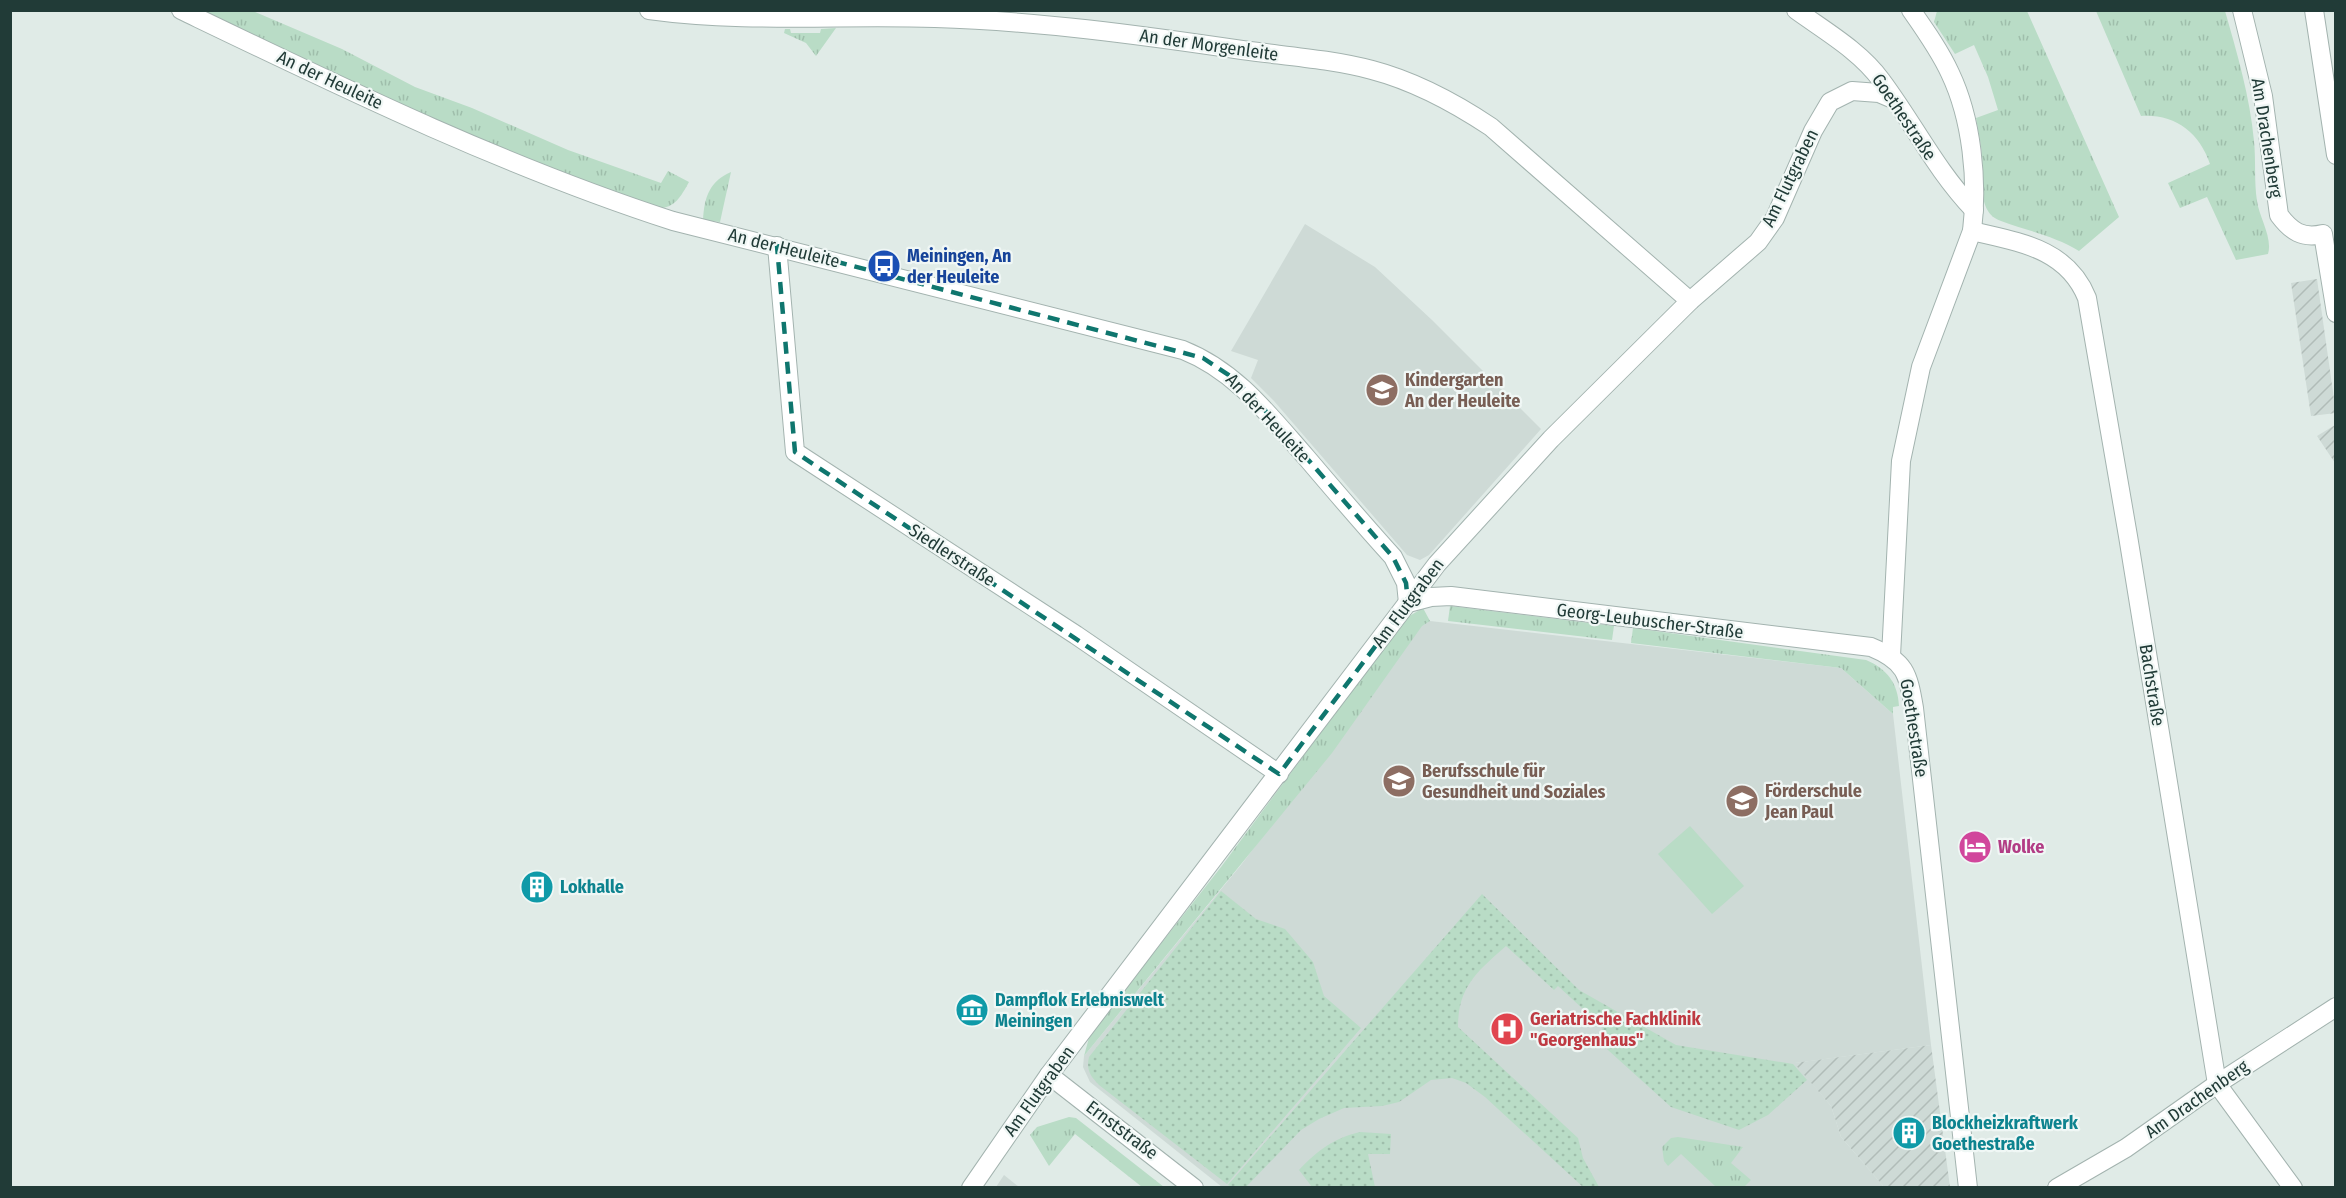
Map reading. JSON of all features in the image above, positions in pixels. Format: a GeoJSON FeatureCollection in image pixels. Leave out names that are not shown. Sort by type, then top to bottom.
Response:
{"type":"FeatureCollection","features":[{"type":"Feature","properties":{"kind":"street","name":"An der Heuleite"},"geometry":{"type":"LineString","coordinates":[[181,10],[554,180],[673,221],[1183,350],[1203,358],[1233,378],[1263,408],[1393,557],[1402,570],[1406,583],[1407,603]]}},
{"type":"Feature","properties":{"kind":"street","name":"An der Morgenleite"},"geometry":{"type":"LineString","coordinates":[[649,10],[726,18],[937,18],[1030,24],[1192,42],[1372,70],[1402,80],[1471,114],[1491,127],[1690,301]]}},
{"type":"Feature","properties":{"kind":"street","name":"Goethestraße"},"geometry":{"type":"LineString","coordinates":[[1796,10],[1866,63],[1893,99],[1947,181],[1974,210]]}},
{"type":"Feature","properties":{"kind":"street","name":"Goethestraße"},"geometry":{"type":"LineString","coordinates":[[1911,10],[1938,51],[1959,94],[1966,123],[1974,210],[1972,231],[1921,366],[1901,461],[1892,656],[1902,666],[1910,681],[1914,708],[1968,1188]]}},
{"type":"Feature","properties":{"kind":"street","name":"Am Drachenberg"},"geometry":{"type":"LineString","coordinates":[[2242,10],[2263,96],[2279,215],[2289,228],[2300,235],[2311,237],[2329,230],[2336,314]]}},
{"type":"Feature","properties":{"kind":"street"},"geometry":{"type":"LineString","coordinates":[[2314,10],[2336,155]]}},
{"type":"Feature","properties":{"kind":"street","name":"Am Flutgraben"},"geometry":{"type":"LineString","coordinates":[[971,1188],[1049,1075],[1437,564],[1551,439],[1690,301],[1758,242],[1786,196],[1813,131],[1830,102],[1852,91],[1879,93],[1893,99]]}},
{"type":"Feature","properties":{"kind":"street","name":"Bachstraße"},"geometry":{"type":"LineString","coordinates":[[1972,231],[2045,252],[2067,266],[2078,280],[2087,298],[2132,559],[2217,1084],[2293,1188]]}},
{"type":"Feature","properties":{"kind":"street","name":"Siedlerstraße"},"geometry":{"type":"LineString","coordinates":[[777,246],[795,452],[1076,635],[1279,774]]}},
{"type":"Feature","properties":{"kind":"street","name":"Georg-Leubuscher-Straße"},"geometry":{"type":"LineString","coordinates":[[1407,603],[1431,597],[1451,596],[1871,647],[1892,656]]}},
{"type":"Feature","properties":{"kind":"street","name":"Am Drachenberg"},"geometry":{"type":"LineString","coordinates":[[2057,1188],[2126,1148],[2217,1084],[2336,1007]]}},
{"type":"Feature","properties":{"kind":"street","name":"Ernststraße"},"geometry":{"type":"LineString","coordinates":[[1049,1075],[1194,1188]]}},
{"type":"Feature","properties":{"kind":"highlighted area"},"geometry":{"type":"Polygon","coordinates":[[[777,246],[1203,358],[1233,378],[1263,408],[1393,557],[1406,583],[1408,603],[1279,774],[795,452],[777,246]]]}},
{"type":"Feature","properties":{"kind":"shaded area","name":"Kindergarten An der Heuleite"},"geometry":{"type":"Polygon","coordinates":[[[1305,224],[1375,267],[1432,320],[1541,429],[1429,555],[1420,560],[1407,555],[1274,401],[1251,378],[1258,360],[1231,351],[1305,224]]]}},
{"type":"Feature","properties":{"kind":"shaded area"},"geometry":{"type":"Polygon","coordinates":[[[2317,279],[2336,413],[2311,416],[2291,283],[2317,279]]]}},
{"type":"Feature","properties":{"kind":"shaded area"},"geometry":{"type":"Polygon","coordinates":[[[2335,425],[2335,463],[2317,436],[2335,425]]]}},
{"type":"Feature","properties":{"kind":"shaded area"},"geometry":{"type":"Polygon","coordinates":[[[1430,621],[1841,668],[1893,714],[1931,1045],[1795,1063],[1831,1106],[1841,1137],[1884,1187],[1222,1187],[1090,1082],[1083,1067],[1084,1056],[1241,865],[1422,625],[1430,621]]]}},
{"type":"Feature","properties":{"kind":"shaded area"},"geometry":{"type":"Polygon","coordinates":[[[1931,1045],[1950,1187],[1884,1187],[1841,1137],[1831,1106],[1794,1063],[1931,1045]]]}},
{"type":"Feature","properties":{"kind":"shaded area"},"geometry":{"type":"Polygon","coordinates":[[[1004,1175],[1019,1187],[996,1187],[1004,1175]]]}},
{"type":"Feature","properties":{"kind":"green space"},"geometry":{"type":"Polygon","coordinates":[[[198,11],[253,11],[342,49],[415,87],[472,108],[568,150],[661,183],[668,171],[689,182],[676,202],[667,207],[654,208],[486,144],[198,11]]]}},
{"type":"Feature","properties":{"kind":"green space"},"geometry":{"type":"Polygon","coordinates":[[[1937,11],[2027,11],[2119,217],[2079,251],[2051,238],[2001,221],[1987,210],[1982,192],[1982,155],[1976,118],[1998,110],[1988,77],[1974,45],[1955,54],[1934,22],[1937,11]]]}},
{"type":"Feature","properties":{"kind":"green space"},"geometry":{"type":"Polygon","coordinates":[[[2096,11],[2225,11],[2249,108],[2254,141],[2257,201],[2269,241],[2268,254],[2236,260],[2207,197],[2180,208],[2168,183],[2210,164],[2199,143],[2184,127],[2165,118],[2141,116],[2096,11]]]}},
{"type":"Feature","properties":{"kind":"green space"},"geometry":{"type":"Polygon","coordinates":[[[836,28],[816,56],[806,43],[784,33],[785,29],[790,29],[791,33],[820,33],[821,29],[836,28]]]}},
{"type":"Feature","properties":{"kind":"green space"},"geometry":{"type":"Polygon","coordinates":[[[731,172],[720,222],[703,220],[707,197],[713,185],[731,172]]]}},
{"type":"Feature","properties":{"kind":"green space"},"geometry":{"type":"Polygon","coordinates":[[[1450,606],[1614,626],[1612,640],[1448,621],[1450,606]]]}},
{"type":"Feature","properties":{"kind":"green space"},"geometry":{"type":"Polygon","coordinates":[[[1423,608],[1430,621],[1422,626],[1332,753],[1084,1056],[1090,1034],[1221,867],[1406,618],[1423,608]]]}},
{"type":"Feature","properties":{"kind":"green space"},"geometry":{"type":"Polygon","coordinates":[[[1633,628],[1866,660],[1880,668],[1890,678],[1896,690],[1899,706],[1893,707],[1893,714],[1841,668],[1631,643],[1633,628]]]}},
{"type":"Feature","properties":{"kind":"green space"},"geometry":{"type":"Polygon","coordinates":[[[1690,826],[1744,886],[1712,914],[1658,854],[1690,826]]]}},
{"type":"Feature","properties":{"kind":"green space"},"geometry":{"type":"Polygon","coordinates":[[[1221,891],[1256,919],[1285,929],[1313,962],[1324,996],[1361,1028],[1227,1184],[1099,1085],[1088,1069],[1089,1057],[1221,891]]]}},
{"type":"Feature","properties":{"kind":"green space"},"geometry":{"type":"Polygon","coordinates":[[[1482,894],[1579,990],[1676,1045],[1793,1064],[1807,1080],[1768,1115],[1739,1130],[1671,1107],[1598,1041],[1604,1024],[1596,1021],[1558,986],[1554,990],[1506,946],[1487,963],[1466,990],[1459,1013],[1458,1027],[1578,1138],[1583,1158],[1599,1187],[1583,1187],[1485,1097],[1466,1083],[1452,1078],[1431,1080],[1399,1102],[1382,1106],[1344,1108],[1319,1119],[1301,1130],[1246,1187],[1228,1185],[1482,894]]]}},
{"type":"Feature","properties":{"kind":"green space"},"geometry":{"type":"Polygon","coordinates":[[[1069,1117],[1076,1118],[1164,1187],[1142,1187],[1075,1134],[1049,1166],[1030,1135],[1037,1127],[1069,1117]]]}},
{"type":"Feature","properties":{"kind":"green space"},"geometry":{"type":"Polygon","coordinates":[[[1360,1132],[1391,1134],[1390,1154],[1368,1154],[1375,1187],[1312,1187],[1299,1170],[1327,1146],[1360,1132]]]}},
{"type":"Feature","properties":{"kind":"green space"},"geometry":{"type":"Polygon","coordinates":[[[1678,1137],[1743,1147],[1731,1163],[1751,1180],[1744,1187],[1716,1187],[1681,1154],[1668,1166],[1664,1161],[1662,1147],[1671,1138],[1678,1137]]]}},
{"type":"Feature","properties":{"kind":"place","name":"Meiningen, An der Heuleite"},"geometry":{"type":"Point","coordinates":[884,266]}},
{"type":"Feature","properties":{"kind":"place","name":"Kindergarten An der Heuleite"},"geometry":{"type":"Point","coordinates":[1382,390]}},
{"type":"Feature","properties":{"kind":"place","name":"Berufsschule für Gesundheit und Soziales"},"geometry":{"type":"Point","coordinates":[1399,781]}},
{"type":"Feature","properties":{"kind":"place","name":"Förderschule Jean Paul"},"geometry":{"type":"Point","coordinates":[1742,801]}},
{"type":"Feature","properties":{"kind":"place","name":"Wolke"},"geometry":{"type":"Point","coordinates":[1975,847]}},
{"type":"Feature","properties":{"kind":"place","name":"Lokhalle"},"geometry":{"type":"Point","coordinates":[537,887]}},
{"type":"Feature","properties":{"kind":"place","name":"Dampflok Erlebniswelt Meiningen"},"geometry":{"type":"Point","coordinates":[972,1010]}},
{"type":"Feature","properties":{"kind":"place","name":"Geriatrische Fachklinik \"Georgenhaus\""},"geometry":{"type":"Point","coordinates":[1507,1029]}},
{"type":"Feature","properties":{"kind":"place","name":"Blockheizkraftwerk Goethestraße"},"geometry":{"type":"Point","coordinates":[1909,1133]}}]}
